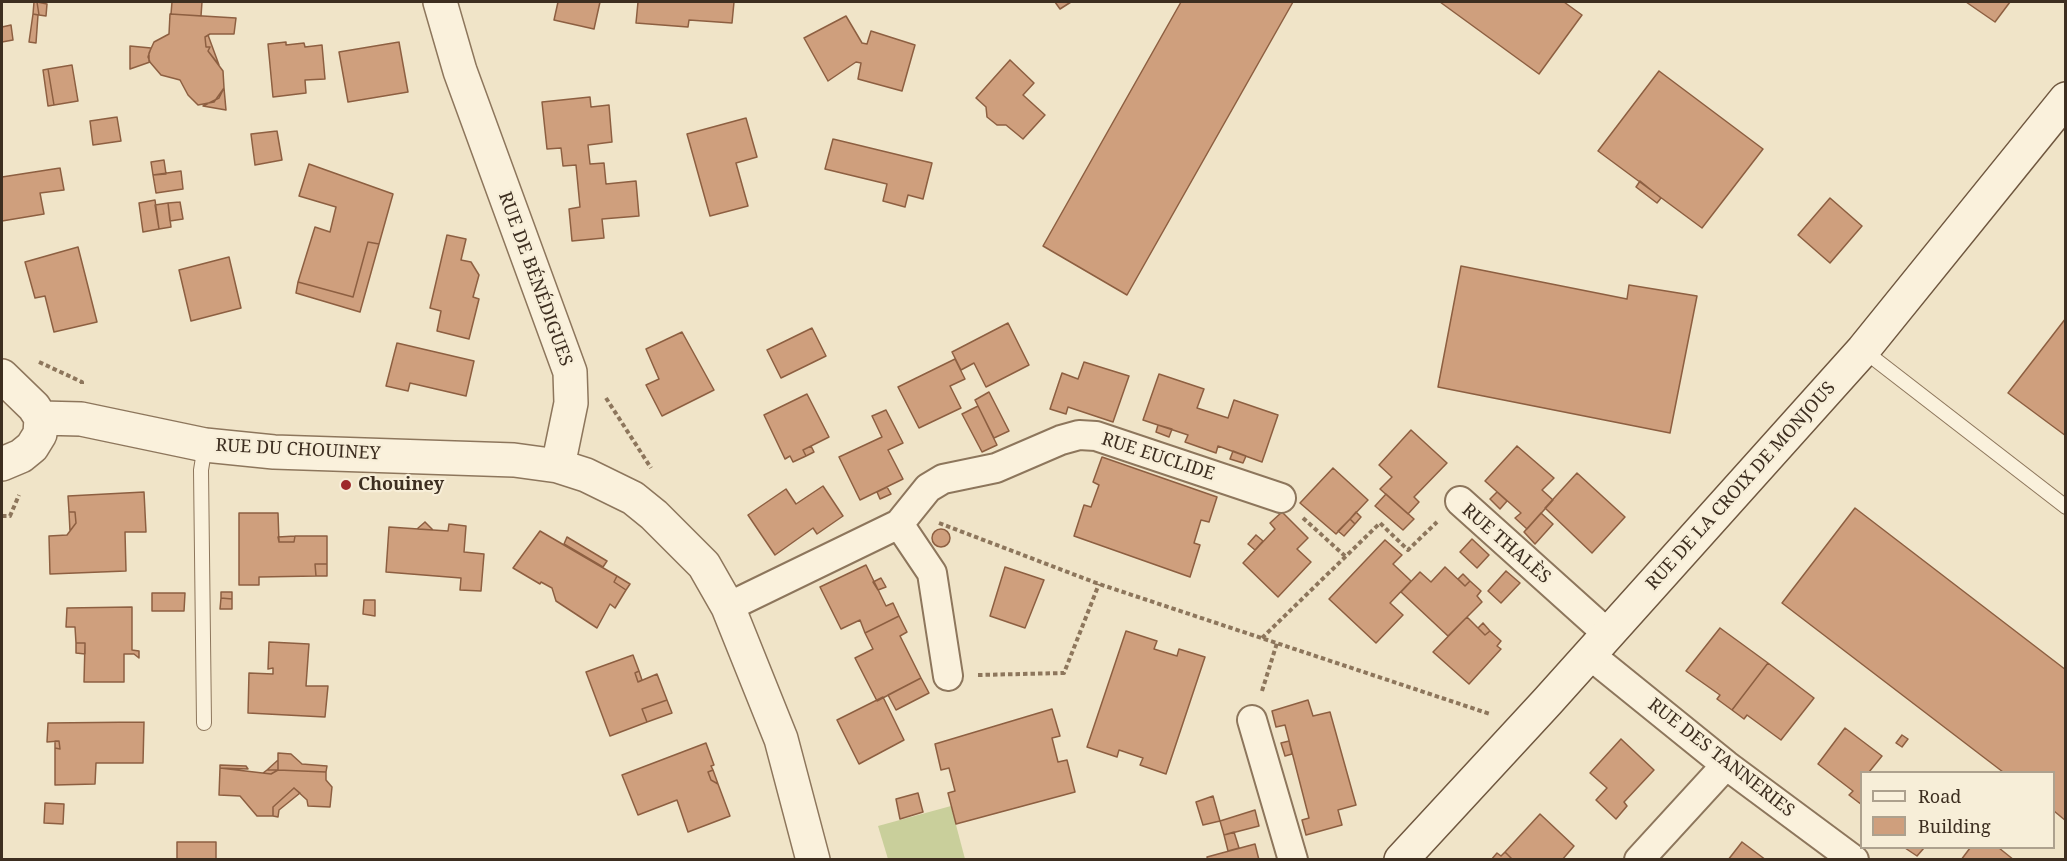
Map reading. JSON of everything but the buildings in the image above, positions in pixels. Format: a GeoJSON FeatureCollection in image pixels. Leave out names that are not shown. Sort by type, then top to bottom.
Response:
{"type":"FeatureCollection","features":[{"type":"Feature","properties":{"kind":"street","name":"RUE DE BÉNÉDIGUES"},"geometry":{"type":"LineString","coordinates":[[440,2],[460,71],[570,372],[571,403],[558,466]]}},
{"type":"Feature","properties":{"kind":"street","name":"RUE DE LA CROIX DE MONJOUS"},"geometry":{"type":"LineString","coordinates":[[1401,860],[1863,350],[2066,99]]}},
{"type":"Feature","properties":{"kind":"street"},"geometry":{"type":"LineString","coordinates":[[2,376],[34,406],[41,418],[40,434],[32,447],[21,456],[2,464]]}},
{"type":"Feature","properties":{"kind":"street","name":"RUE DU CHOUINEY"},"geometry":{"type":"LineString","coordinates":[[41,418],[81,419],[205,445],[274,452],[514,460],[558,466]]}},
{"type":"Feature","properties":{"kind":"street","name":"RUE EUCLIDE"},"geometry":{"type":"LineString","coordinates":[[728,607],[899,524],[928,488],[943,478],[996,468],[1078,435],[1096,436],[1281,498]]}},
{"type":"Feature","properties":{"kind":"street"},"geometry":{"type":"LineString","coordinates":[[558,466],[586,475],[633,498],[654,515],[704,566],[728,607],[781,739],[813,860]]}},
{"type":"Feature","properties":{"kind":"street","name":"RUE THALÈS"},"geometry":{"type":"LineString","coordinates":[[1460,501],[1599,644]]}},
{"type":"Feature","properties":{"kind":"street"},"geometry":{"type":"LineString","coordinates":[[899,524],[932,573],[948,676]]}},
{"type":"Feature","properties":{"kind":"street","name":"RUE DES TANNERIES"},"geometry":{"type":"LineString","coordinates":[[1599,644],[1726,765],[1854,860]]}},
{"type":"Feature","properties":{"kind":"street"},"geometry":{"type":"LineString","coordinates":[[1252,720],[1293,860]]}},
{"type":"Feature","properties":{"kind":"street"},"geometry":{"type":"LineString","coordinates":[[1639,860],[1726,765]]}},
{"type":"Feature","properties":{"kind":"lane"},"geometry":{"type":"LineString","coordinates":[[1863,350],[2066,507]]}},
{"type":"Feature","properties":{"kind":"lane"},"geometry":{"type":"LineString","coordinates":[[204,723],[201,470],[205,445]]}},
{"type":"Feature","properties":{"kind":"path"},"geometry":{"type":"LineString","coordinates":[[602,389],[626,432],[652,470]]}},
{"type":"Feature","properties":{"kind":"path"},"geometry":{"type":"LineString","coordinates":[[1262,638],[1345,556],[1281,498]]}},
{"type":"Feature","properties":{"kind":"path","name":"RUE THALÈS"},"geometry":{"type":"LineString","coordinates":[[1345,556],[1380,523],[1408,550],[1460,501]]}},
{"type":"Feature","properties":{"kind":"path"},"geometry":{"type":"LineString","coordinates":[[899,524],[935,522],[1100,584],[1524,726]]}},
{"type":"Feature","properties":{"kind":"path"},"geometry":{"type":"LineString","coordinates":[[948,676],[1064,673],[1100,584]]}},
{"type":"Feature","properties":{"kind":"path"},"geometry":{"type":"LineString","coordinates":[[1252,720],[1277,643]]}},
{"type":"Feature","properties":{"kind":"green space"},"geometry":{"type":"Polygon","coordinates":[[[951,806],[965,859],[888,859],[878,826],[951,806]]]}},
{"type":"Feature","properties":{"kind":"place","name":"Chouiney"},"geometry":{"type":"Point","coordinates":[346,485]}}]}
